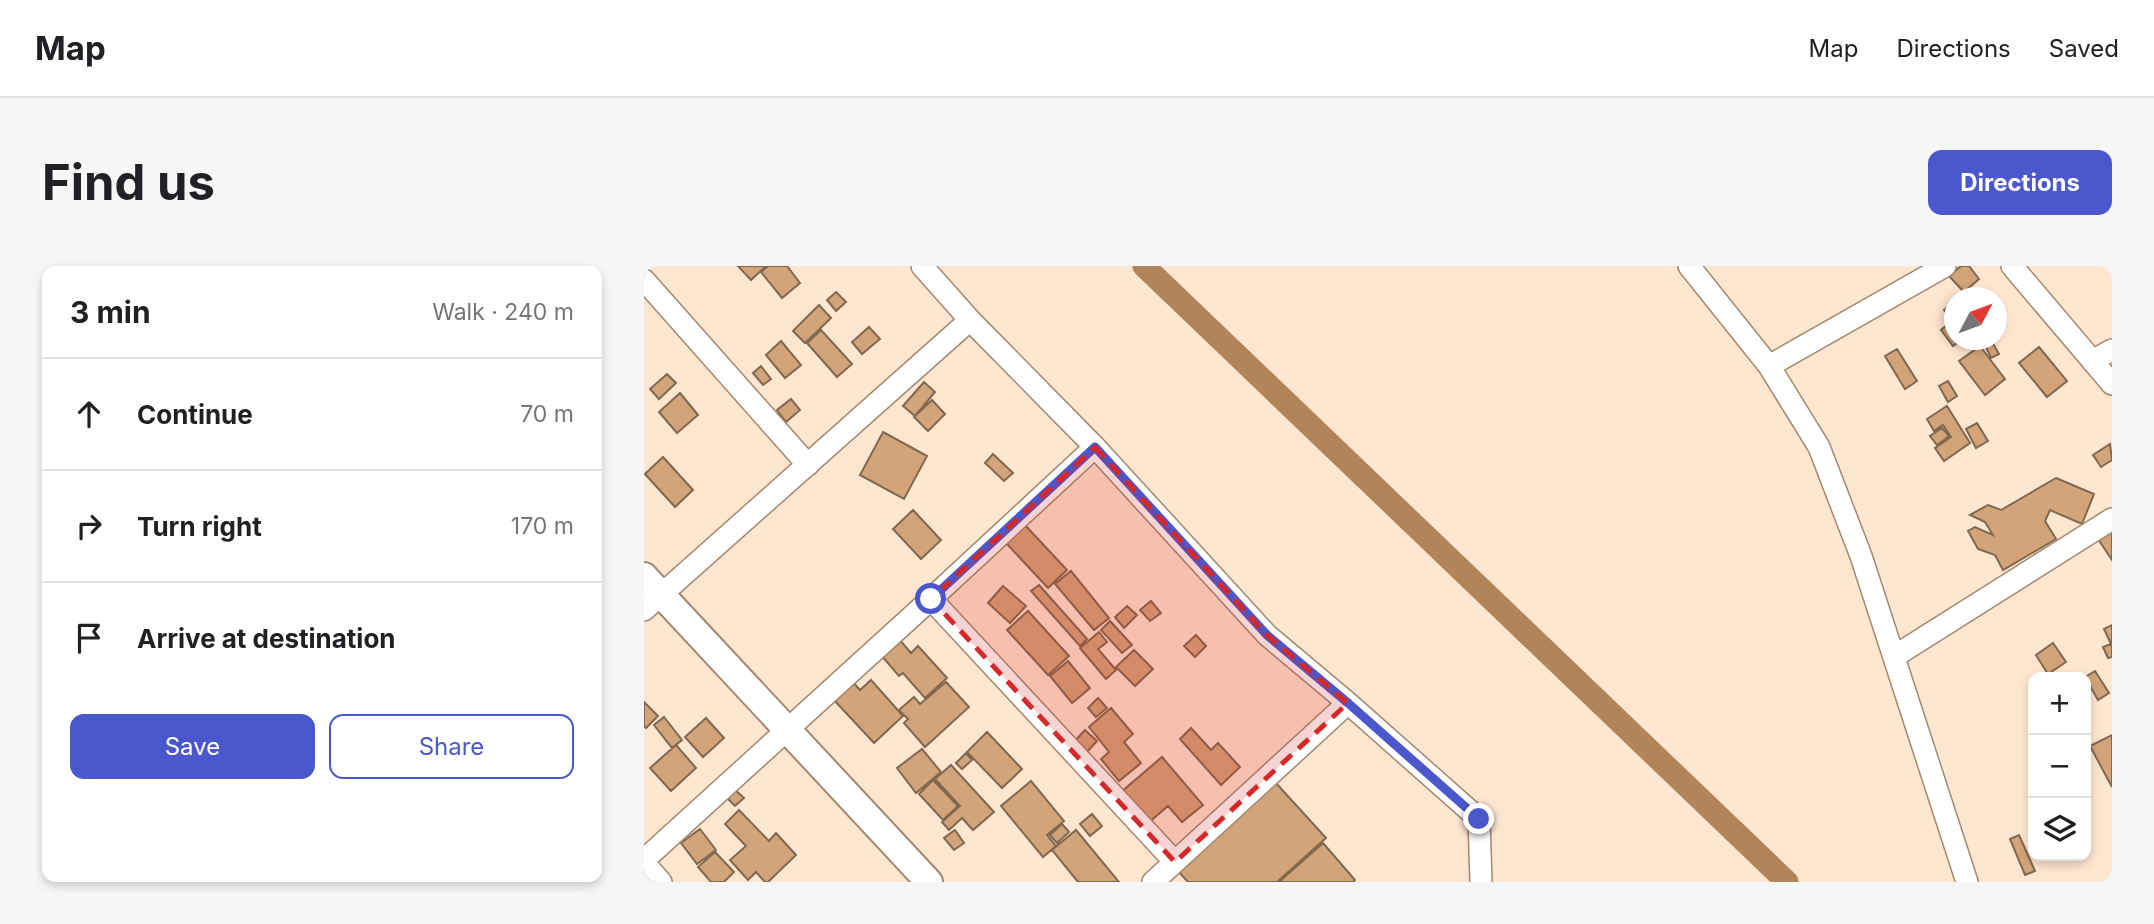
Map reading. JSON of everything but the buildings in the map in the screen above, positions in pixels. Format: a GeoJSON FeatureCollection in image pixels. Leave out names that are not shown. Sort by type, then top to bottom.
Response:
{"type":"FeatureCollection","features":[{"type":"Feature","properties":{"kind":"main road"},"geometry":{"type":"LineString","coordinates":[[650,593],[786,730],[929,882]]}},
{"type":"Feature","properties":{"kind":"street"},"geometry":{"type":"LineString","coordinates":[[922,266],[970,320],[1095,447],[1267,635],[1479,819],[1481,882]]}},
{"type":"Feature","properties":{"kind":"street"},"geometry":{"type":"LineString","coordinates":[[1689,266],[1769,366],[1819,447],[1861,556],[1967,882]]}},
{"type":"Feature","properties":{"kind":"street"},"geometry":{"type":"LineString","coordinates":[[1769,366],[1945,266]]}},
{"type":"Feature","properties":{"kind":"street"},"geometry":{"type":"LineString","coordinates":[[2012,266],[2112,384]]}},
{"type":"Feature","properties":{"kind":"street"},"geometry":{"type":"LineString","coordinates":[[644,280],[808,465]]}},
{"type":"Feature","properties":{"kind":"street"},"geometry":{"type":"LineString","coordinates":[[650,593],[808,465],[970,320]]}},
{"type":"Feature","properties":{"kind":"street"},"geometry":{"type":"LineString","coordinates":[[2092,361],[2112,350]]}},
{"type":"Feature","properties":{"kind":"street"},"geometry":{"type":"LineString","coordinates":[[661,882],[644,861],[1095,447]]}},
{"type":"Feature","properties":{"kind":"street"},"geometry":{"type":"LineString","coordinates":[[1895,656],[2112,519]]}},
{"type":"Feature","properties":{"kind":"street"},"geometry":{"type":"LineString","coordinates":[[931,599],[1175,862]]}},
{"type":"Feature","properties":{"kind":"street"},"geometry":{"type":"LineString","coordinates":[[1153,882],[1348,703]]}},
{"type":"Feature","properties":{"kind":"highlighted area"},"geometry":{"type":"Polygon","coordinates":[[[1095,447],[1267,635],[1348,703],[1175,862],[931,599],[1095,447]]]}},
{"type":"Feature","properties":{"kind":"waterway"},"geometry":{"type":"LineString","coordinates":[[1144,266],[1787,882]]}},
{"type":"Feature","properties":{"kind":"route"},"geometry":{"type":"LineString","coordinates":[[931,599],[1095,447],[1267,635],[1479,819]]}}]}
